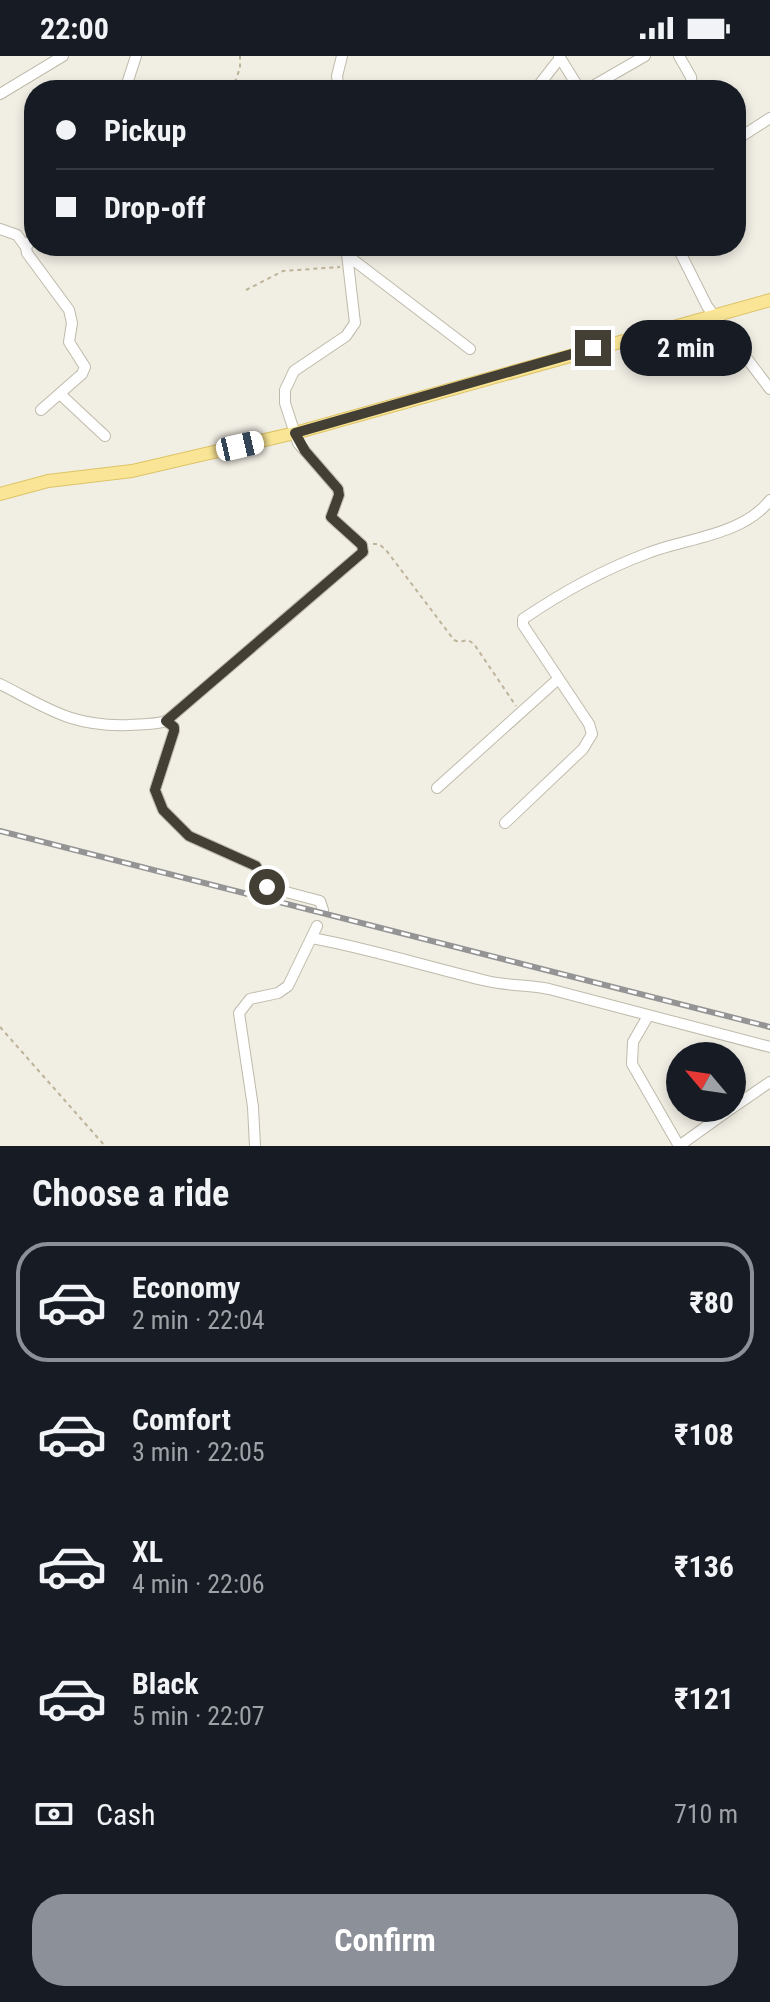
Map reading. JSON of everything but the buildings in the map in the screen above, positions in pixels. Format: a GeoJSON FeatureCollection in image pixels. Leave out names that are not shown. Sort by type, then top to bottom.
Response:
{"type":"FeatureCollection","features":[{"type":"Feature","properties":{"kind":"main road"},"geometry":{"type":"LineString","coordinates":[[0,494],[48,481],[132,471],[295,433],[770,300]]}},
{"type":"Feature","properties":{"kind":"street"},"geometry":{"type":"LineString","coordinates":[[0,94],[63,56]]}},
{"type":"Feature","properties":{"kind":"street"},"geometry":{"type":"LineString","coordinates":[[128,80],[136,56]]}},
{"type":"Feature","properties":{"kind":"street"},"geometry":{"type":"LineString","coordinates":[[338,80],[342,56]]}},
{"type":"Feature","properties":{"kind":"street"},"geometry":{"type":"LineString","coordinates":[[601,80],[645,56]]}},
{"type":"Feature","properties":{"kind":"street"},"geometry":{"type":"LineString","coordinates":[[679,56],[691,80]]}},
{"type":"Feature","properties":{"kind":"street"},"geometry":{"type":"LineString","coordinates":[[542,80],[559,57],[576,80]]}},
{"type":"Feature","properties":{"kind":"street"},"geometry":{"type":"LineString","coordinates":[[746,134],[770,118]]}},
{"type":"Feature","properties":{"kind":"street"},"geometry":{"type":"LineString","coordinates":[[0,229],[17,235],[24,244]]}},
{"type":"Feature","properties":{"kind":"street"},"geometry":{"type":"LineString","coordinates":[[29,256],[69,310],[72,323],[69,342],[85,367],[82,374],[41,410]]}},
{"type":"Feature","properties":{"kind":"street"},"geometry":{"type":"LineString","coordinates":[[0,684],[81,723],[117,725],[166,721],[360,556],[364,547],[331,517],[339,495],[338,489],[305,451],[285,403],[288,381],[302,363],[346,336],[355,323],[348,256]]}},
{"type":"Feature","properties":{"kind":"street"},"geometry":{"type":"LineString","coordinates":[[355,256],[470,349]]}},
{"type":"Feature","properties":{"kind":"street"},"geometry":{"type":"LineString","coordinates":[[682,256],[713,315],[770,389]]}},
{"type":"Feature","properties":{"kind":"street"},"geometry":{"type":"LineString","coordinates":[[60,394],[105,436]]}},
{"type":"Feature","properties":{"kind":"street"},"geometry":{"type":"LineString","coordinates":[[505,823],[591,739],[592,734],[589,724],[523,625],[525,618],[593,578],[648,553],[739,524],[770,500]]}},
{"type":"Feature","properties":{"kind":"street"},"geometry":{"type":"LineString","coordinates":[[437,788],[557,680]]}},
{"type":"Feature","properties":{"kind":"street"},"geometry":{"type":"LineString","coordinates":[[166,721],[174,727],[174,731],[155,790],[163,810],[189,836],[256,866],[267,887],[320,901],[323,910]]}},
{"type":"Feature","properties":{"kind":"street"},"geometry":{"type":"LineString","coordinates":[[255,1146],[253,1107],[239,1013],[250,999],[278,993],[288,986],[317,926]]}},
{"type":"Feature","properties":{"kind":"street"},"geometry":{"type":"LineString","coordinates":[[312,938],[371,949],[486,981],[549,989],[770,1047]]}},
{"type":"Feature","properties":{"kind":"street"},"geometry":{"type":"LineString","coordinates":[[648,1016],[633,1042],[632,1064],[682,1145],[713,1122]]}},
{"type":"Feature","properties":{"kind":"street"},"geometry":{"type":"LineString","coordinates":[[746,1098],[770,1082]]}},
{"type":"Feature","properties":{"kind":"path"},"geometry":{"type":"LineString","coordinates":[[236,80],[240,56]]}},
{"type":"Feature","properties":{"kind":"path"},"geometry":{"type":"LineString","coordinates":[[246,290],[283,271],[349,266]]}},
{"type":"Feature","properties":{"kind":"path"},"geometry":{"type":"LineString","coordinates":[[364,547],[382,546],[451,637],[459,642],[471,641],[520,712]]}},
{"type":"Feature","properties":{"kind":"path"},"geometry":{"type":"LineString","coordinates":[[0,1027],[105,1146]]}},
{"type":"Feature","properties":{"kind":"railway"},"geometry":{"type":"LineString","coordinates":[[0,831],[770,1027]]}},
{"type":"Feature","properties":{"kind":"route"},"geometry":{"type":"LineString","coordinates":[[267,887],[261,870],[256,866],[182,831],[163,810],[155,790],[174,731],[174,727],[166,721],[363,552],[364,547],[331,517],[339,495],[338,489],[298,443],[295,433],[593,348]]}}]}
